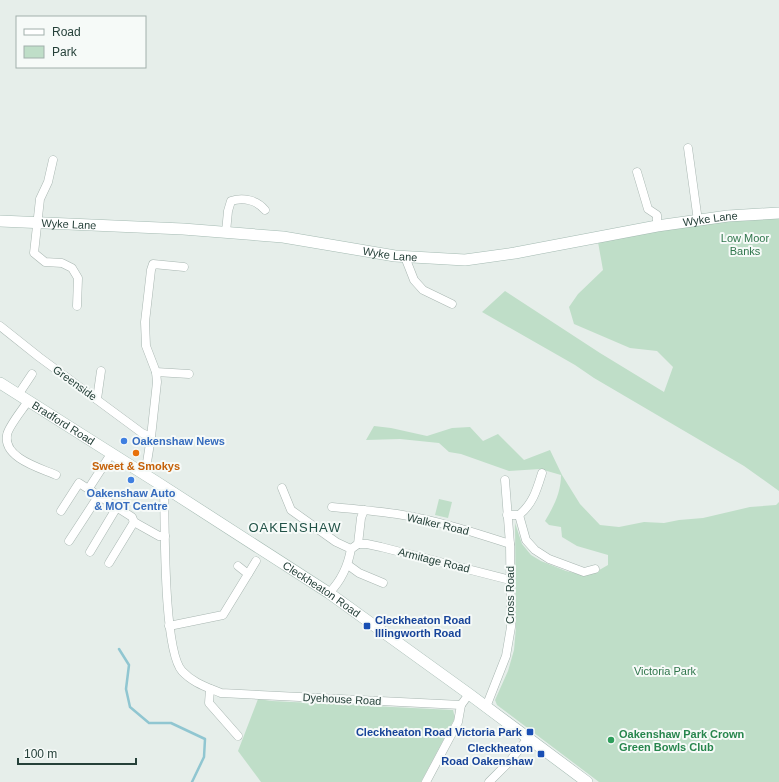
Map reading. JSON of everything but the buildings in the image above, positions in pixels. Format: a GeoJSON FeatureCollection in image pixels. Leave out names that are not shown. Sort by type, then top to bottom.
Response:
{"type":"FeatureCollection","features":[{"type":"Feature","properties":{"kind":"street"},"geometry":{"type":"LineString","coordinates":[[688,148],[698,221]]}},
{"type":"Feature","properties":{"kind":"street"},"geometry":{"type":"LineString","coordinates":[[53,160],[48,182],[40,198],[34,253],[44,262],[62,263],[72,268],[78,278],[77,306]]}},
{"type":"Feature","properties":{"kind":"street"},"geometry":{"type":"LineString","coordinates":[[637,172],[648,209],[656,215],[657,226]]}},
{"type":"Feature","properties":{"kind":"street"},"geometry":{"type":"LineString","coordinates":[[226,232],[228,211],[231,201],[244,200],[258,202],[265,210]]}},
{"type":"Feature","properties":{"kind":"street","name":"Wyke Lane"},"geometry":{"type":"LineString","coordinates":[[0,221],[226,232],[284,237],[405,257],[465,260],[481,259],[657,226],[728,216],[779,214]]}},
{"type":"Feature","properties":{"kind":"street"},"geometry":{"type":"LineString","coordinates":[[405,257],[414,280],[423,290],[452,304]]}},
{"type":"Feature","properties":{"kind":"street"},"geometry":{"type":"LineString","coordinates":[[145,475],[158,382],[156,372],[146,346],[145,322],[153,264],[184,267]]}},
{"type":"Feature","properties":{"kind":"street","name":"Greenside"},"geometry":{"type":"LineString","coordinates":[[0,327],[142,433],[151,437]]}},
{"type":"Feature","properties":{"kind":"street"},"geometry":{"type":"LineString","coordinates":[[97,399],[101,371]]}},
{"type":"Feature","properties":{"kind":"street"},"geometry":{"type":"LineString","coordinates":[[156,372],[189,374]]}},
{"type":"Feature","properties":{"kind":"street"},"geometry":{"type":"LineString","coordinates":[[18,395],[32,374]]}},
{"type":"Feature","properties":{"kind":"street","name":"Bradford Road"},"geometry":{"type":"LineString","coordinates":[[0,383],[127,463]]}},
{"type":"Feature","properties":{"kind":"street"},"geometry":{"type":"LineString","coordinates":[[28,401],[6,434],[7,446],[14,455],[56,474]]}},
{"type":"Feature","properties":{"kind":"street"},"geometry":{"type":"LineString","coordinates":[[89,488],[111,454]]}},
{"type":"Feature","properties":{"kind":"street","name":"Cleckheaton Road"},"geometry":{"type":"LineString","coordinates":[[127,463],[328,593],[469,694],[587,782]]}},
{"type":"Feature","properties":{"kind":"street"},"geometry":{"type":"LineString","coordinates":[[507,515],[520,515],[527,509],[534,496],[542,473]]}},
{"type":"Feature","properties":{"kind":"street","name":"Cross Road"},"geometry":{"type":"LineString","coordinates":[[486,707],[506,656],[511,627],[510,544],[505,480]]}},
{"type":"Feature","properties":{"kind":"street"},"geometry":{"type":"LineString","coordinates":[[61,511],[79,483],[132,517],[134,522],[158,536],[165,536]]}},
{"type":"Feature","properties":{"kind":"street","name":"Dyehouse Road"},"geometry":{"type":"LineString","coordinates":[[164,487],[169,626],[174,651],[181,670],[195,683],[221,693],[461,705]]}},
{"type":"Feature","properties":{"kind":"street"},"geometry":{"type":"LineString","coordinates":[[282,488],[291,510],[336,542],[355,546]]}},
{"type":"Feature","properties":{"kind":"street"},"geometry":{"type":"LineString","coordinates":[[69,541],[99,495]]}},
{"type":"Feature","properties":{"kind":"street"},"geometry":{"type":"LineString","coordinates":[[90,552],[117,507]]}},
{"type":"Feature","properties":{"kind":"street","name":"Walker Road"},"geometry":{"type":"LineString","coordinates":[[332,507],[396,514],[455,526],[510,544]]}},
{"type":"Feature","properties":{"kind":"street"},"geometry":{"type":"LineString","coordinates":[[328,593],[334,588],[348,565],[355,546],[364,510]]}},
{"type":"Feature","properties":{"kind":"street"},"geometry":{"type":"LineString","coordinates":[[520,515],[526,540],[535,550],[549,559],[577,570],[584,572],[595,570]]}},
{"type":"Feature","properties":{"kind":"street"},"geometry":{"type":"LineString","coordinates":[[109,563],[134,522]]}},
{"type":"Feature","properties":{"kind":"street","name":"Armitage Road"},"geometry":{"type":"LineString","coordinates":[[355,546],[367,544],[381,547],[510,580]]}},
{"type":"Feature","properties":{"kind":"street"},"geometry":{"type":"LineString","coordinates":[[169,626],[223,615],[256,561]]}},
{"type":"Feature","properties":{"kind":"street"},"geometry":{"type":"LineString","coordinates":[[348,565],[358,573],[383,583]]}},
{"type":"Feature","properties":{"kind":"street"},"geometry":{"type":"LineString","coordinates":[[238,566],[248,574]]}},
{"type":"Feature","properties":{"kind":"street"},"geometry":{"type":"LineString","coordinates":[[210,689],[209,703],[238,736]]}},
{"type":"Feature","properties":{"kind":"street"},"geometry":{"type":"LineString","coordinates":[[426,782],[458,722],[461,705],[469,694]]}},
{"type":"Feature","properties":{"kind":"street"},"geometry":{"type":"LineString","coordinates":[[489,782],[510,761],[528,738]]}},
{"type":"Feature","properties":{"kind":"green space","name":"Low Moor Banks"},"geometry":{"type":"Polygon","coordinates":[[[779,217],[779,491],[744,466],[594,378],[575,365],[482,312],[505,291],[600,353],[664,392],[673,367],[657,351],[630,348],[574,324],[569,307],[578,294],[603,270],[598,242],[688,225],[779,217]]]}},
{"type":"Feature","properties":{"kind":"green space","name":"Victoria Park"},"geometry":{"type":"Polygon","coordinates":[[[374,426],[427,436],[452,428],[470,427],[483,441],[498,434],[524,460],[550,450],[562,475],[580,504],[600,525],[619,527],[644,522],[664,523],[703,518],[750,507],[776,505],[779,502],[779,782],[599,782],[497,705],[495,700],[508,671],[514,650],[516,627],[515,523],[522,544],[531,555],[541,561],[566,571],[583,575],[594,573],[608,565],[608,555],[577,546],[562,537],[561,527],[549,525],[545,521],[556,499],[560,487],[561,475],[540,469],[509,471],[461,454],[449,452],[439,443],[400,439],[366,440],[374,426]]]}},
{"type":"Feature","properties":{"kind":"green space"},"geometry":{"type":"Polygon","coordinates":[[[439,499],[452,502],[448,518],[435,515],[439,499]]]}},
{"type":"Feature","properties":{"kind":"green space"},"geometry":{"type":"Polygon","coordinates":[[[258,699],[272,701],[453,710],[455,718],[421,782],[261,782],[238,751],[258,699]]]}},
{"type":"Feature","properties":{"kind":"waterway"},"geometry":{"type":"LineString","coordinates":[[119,649],[129,665],[126,689],[130,707],[149,723],[171,723],[205,739],[204,757],[192,782]]}},
{"type":"Feature","properties":{"kind":"place","name":"Oakenshaw News"},"geometry":{"type":"Point","coordinates":[124,441]}},
{"type":"Feature","properties":{"kind":"place","name":"Sweet & Smokys"},"geometry":{"type":"Point","coordinates":[136,453]}},
{"type":"Feature","properties":{"kind":"place","name":"Oakenshaw Auto & MOT Centre"},"geometry":{"type":"Point","coordinates":[131,480]}},
{"type":"Feature","properties":{"kind":"place","name":"Cleckheaton Road Illingworth Road"},"geometry":{"type":"Point","coordinates":[367,626]}},
{"type":"Feature","properties":{"kind":"place","name":"Cleckheaton Road Victoria Park"},"geometry":{"type":"Point","coordinates":[530,732]}},
{"type":"Feature","properties":{"kind":"place","name":"Oakenshaw Park Crown Green Bowls Club"},"geometry":{"type":"Point","coordinates":[611,740]}},
{"type":"Feature","properties":{"kind":"place","name":"Cleckheaton Road Oakenshaw"},"geometry":{"type":"Point","coordinates":[541,754]}},
{"type":"Feature","properties":{"kind":"district","name":"OAKENSHAW"},"geometry":{"type":"Point","coordinates":[295,527]}}]}
